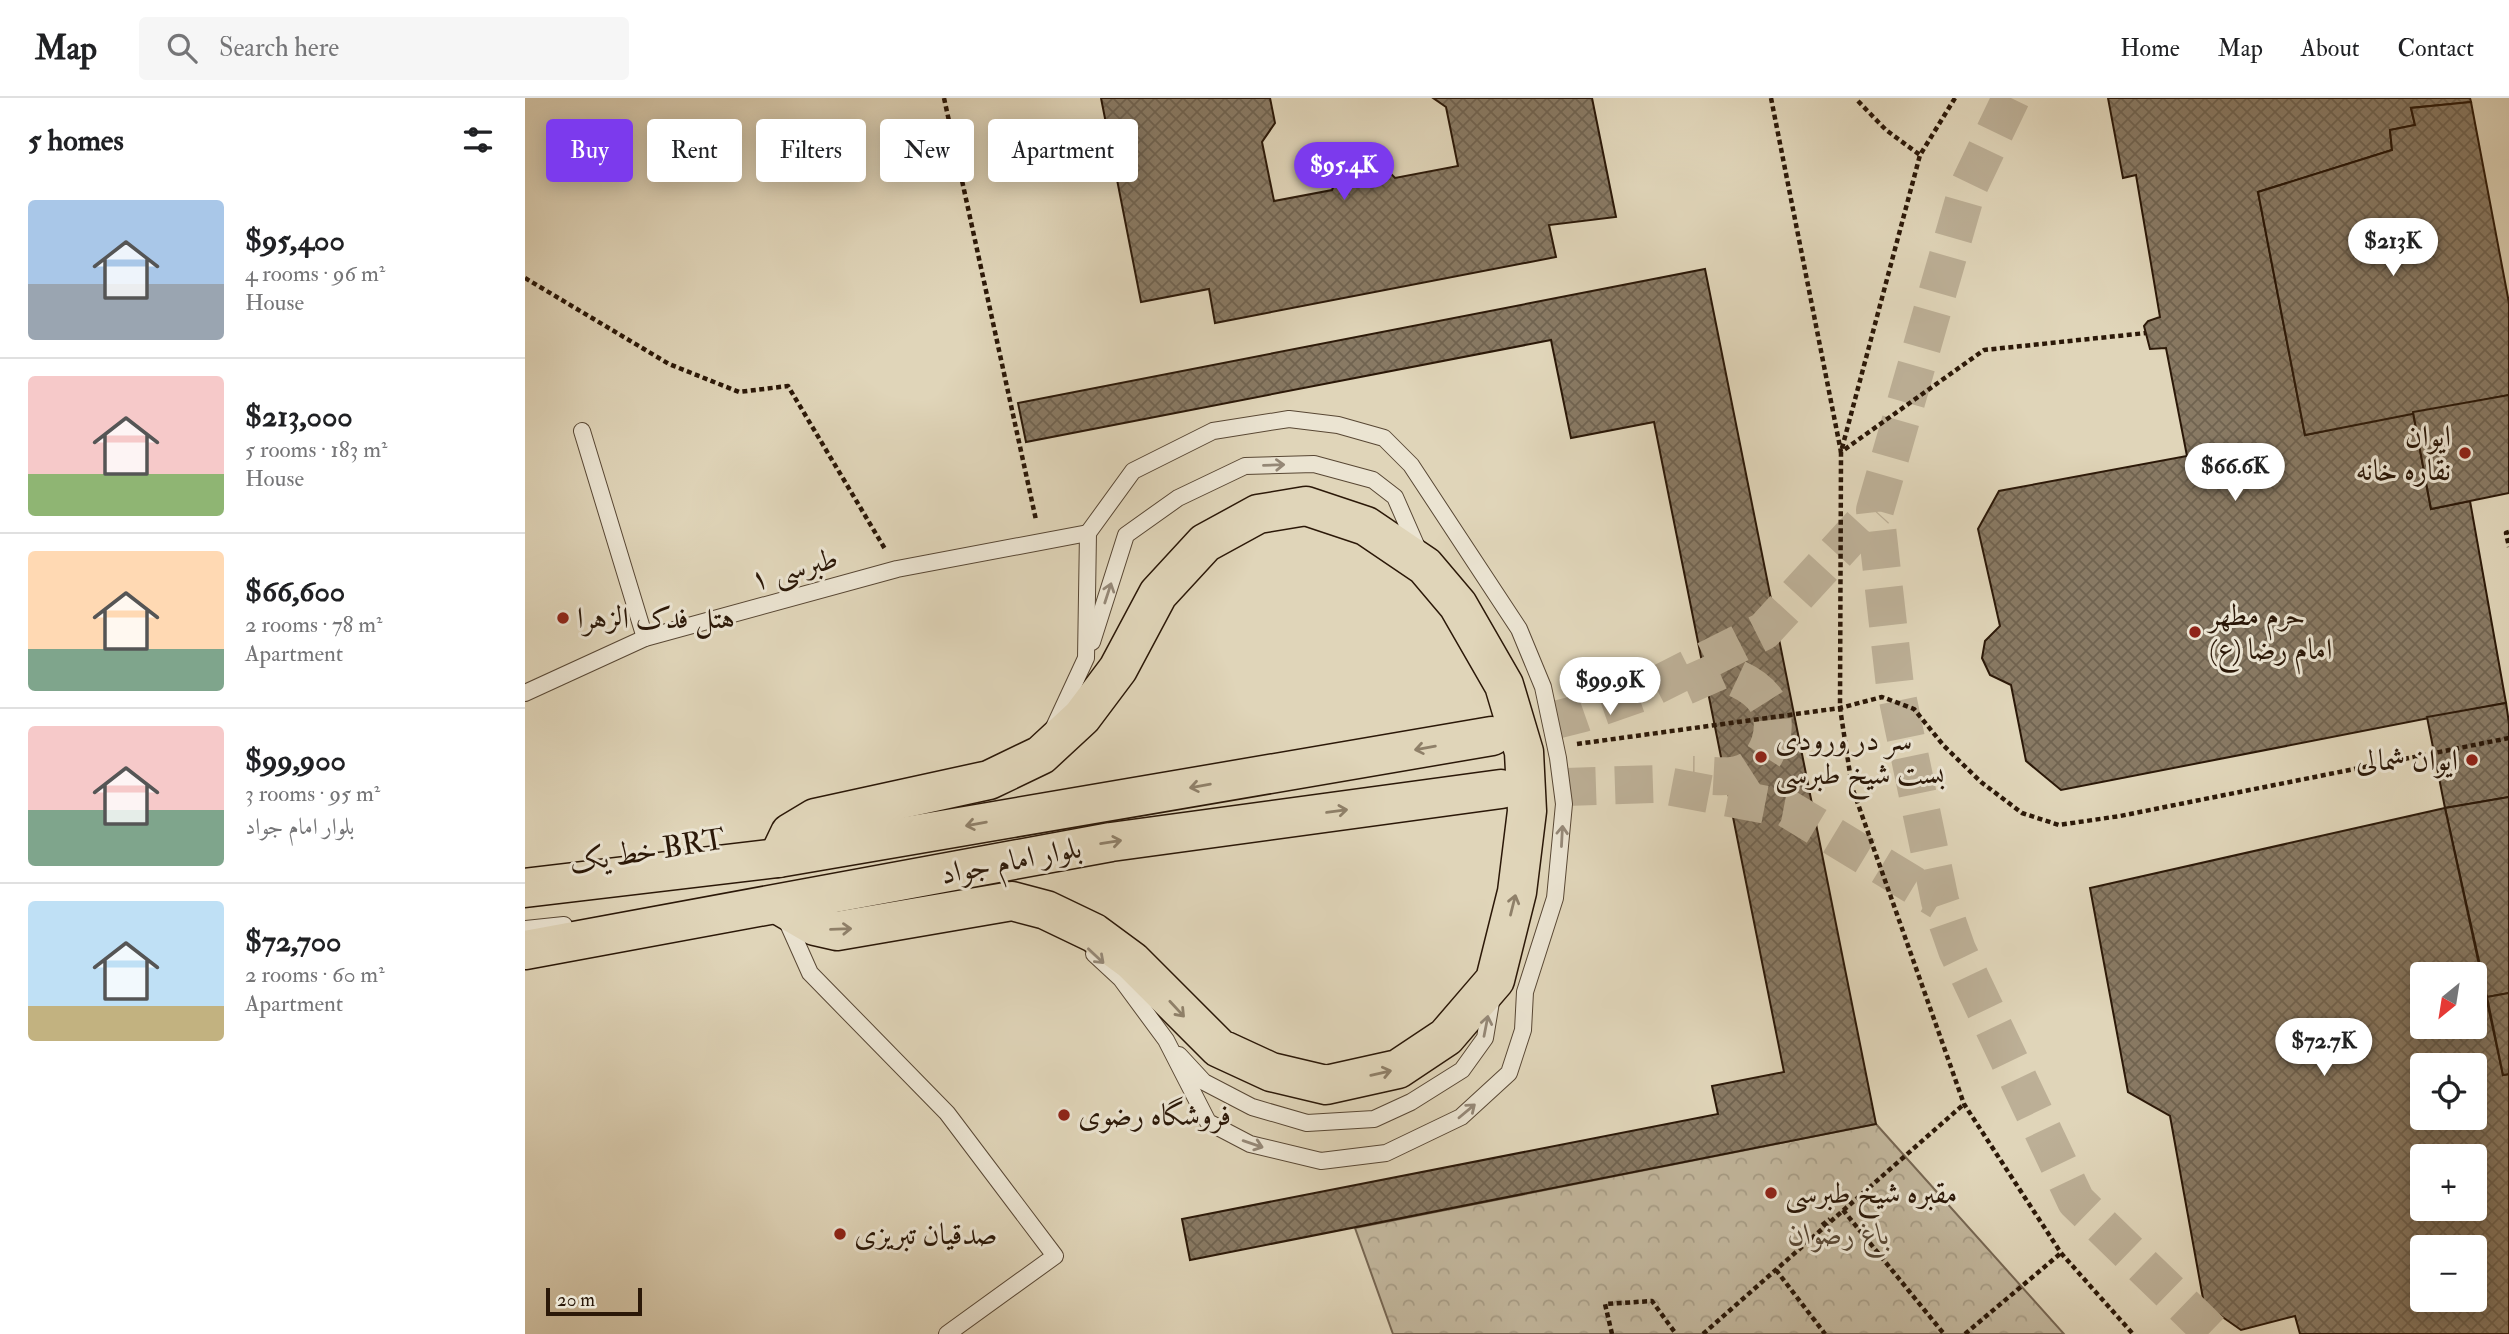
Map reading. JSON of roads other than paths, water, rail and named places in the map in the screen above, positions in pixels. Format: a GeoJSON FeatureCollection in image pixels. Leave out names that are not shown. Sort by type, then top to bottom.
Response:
{"type":"FeatureCollection","features":[{"type":"Feature","properties":{"kind":"main road"},"geometry":{"type":"LineString","coordinates":[[778,858],[790,833],[815,818],[989,780],[1041,755],[1082,717],[1118,668],[1158,594],[1205,543],[1258,514],[1306,506],[1366,526],[1425,566],[1458,605],[1504,685],[1524,751],[1527,811],[1524,838],[1517,892],[1495,980],[1446,1037],[1398,1069],[1327,1085],[1271,1072],[1219,1048],[1132,961],[1094,933],[1046,910],[1012,901],[837,931],[815,926],[779,905]]}},
{"type":"Feature","properties":{"kind":"main road","name":"بلوار امام جواد"},"geometry":{"type":"LineString","coordinates":[[525,888],[778,858],[1492,736]]}},
{"type":"Feature","properties":{"kind":"main road","name":"بلوار امام جواد"},"geometry":{"type":"LineString","coordinates":[[525,950],[1111,842],[1501,789]]}},
{"type":"Feature","properties":{"kind":"lane"},"geometry":{"type":"LineString","coordinates":[[1087,658],[1088,533],[1133,471],[1213,431],[1289,419],[1338,425],[1384,438],[1411,465],[1519,629],[1543,687],[1556,747],[1564,804],[1562,848],[1555,898],[1525,992],[1523,1030],[1509,1073],[1461,1117],[1386,1153],[1321,1161],[1250,1144],[1208,1122],[1166,1040]]}},
{"type":"Feature","properties":{"kind":"lane"},"geometry":{"type":"LineString","coordinates":[[582,431],[645,638]]}},
{"type":"Feature","properties":{"kind":"lane"},"geometry":{"type":"LineString","coordinates":[[1041,755],[1087,658],[1126,535],[1178,498],[1245,466],[1314,464],[1373,480],[1395,497],[1425,566]]}},
{"type":"Feature","properties":{"kind":"lane","name":"طبرسی ۱"},"geometry":{"type":"LineString","coordinates":[[525,693],[645,638],[897,569],[1088,533]]}},
{"type":"Feature","properties":{"kind":"lane","name":"خط یک BRT"},"geometry":{"type":"LineString","coordinates":[[525,899],[778,858]]}},
{"type":"Feature","properties":{"kind":"lane"},"geometry":{"type":"LineString","coordinates":[[779,905],[810,973],[947,1113],[1055,1256],[947,1334]]}},
{"type":"Feature","properties":{"kind":"lane","name":"خط یک BRT"},"geometry":{"type":"LineString","coordinates":[[525,929],[779,905]]}},
{"type":"Feature","properties":{"kind":"lane"},"geometry":{"type":"LineString","coordinates":[[1046,910],[1121,979],[1166,1040],[1204,1082],[1252,1107],[1307,1123],[1374,1119],[1411,1102],[1462,1070],[1485,1038],[1495,980]]}},
{"type":"Feature","properties":{"kind":"tunnel"},"geometry":{"type":"LineString","coordinates":[[2011,98],[1967,190],[1875,510],[1895,686],[1940,901],[1957,950],[2076,1201],[2213,1334]]}},
{"type":"Feature","properties":{"kind":"tunnel"},"geometry":{"type":"LineString","coordinates":[[1492,736],[1583,713],[1643,692],[1764,631],[1875,510]]}},
{"type":"Feature","properties":{"kind":"tunnel"},"geometry":{"type":"LineString","coordinates":[[1685,686],[1719,671],[1747,683],[1768,704],[1773,725],[1772,737],[1763,757],[1747,772],[1726,776],[1693,775]]}},
{"type":"Feature","properties":{"kind":"tunnel"},"geometry":{"type":"LineString","coordinates":[[1501,789],[1657,784],[1788,809],[1940,901]]}},
{"type":"Feature","properties":{"kind":"place","name":"ایوان نقاره خانه"},"geometry":{"type":"Point","coordinates":[2465,453]}},
{"type":"Feature","properties":{"kind":"place","name":"هتل فدک الزهرا"},"geometry":{"type":"Point","coordinates":[563,618]}},
{"type":"Feature","properties":{"kind":"place","name":"حرم مطهر امام رضا (ع)"},"geometry":{"type":"Point","coordinates":[2195,632]}},
{"type":"Feature","properties":{"kind":"place","name":"سر در ورودی بست شیخ طبرسی"},"geometry":{"type":"Point","coordinates":[1761,757]}},
{"type":"Feature","properties":{"kind":"place","name":"ایوان شمالی"},"geometry":{"type":"Point","coordinates":[2472,760]}},
{"type":"Feature","properties":{"kind":"place","name":"فروشگاه رضوی"},"geometry":{"type":"Point","coordinates":[1064,1115]}},
{"type":"Feature","properties":{"kind":"place","name":"مقبره شیخ طبرسی"},"geometry":{"type":"Point","coordinates":[1771,1193]}},
{"type":"Feature","properties":{"kind":"place","name":"صدقیان تبریزی"},"geometry":{"type":"Point","coordinates":[840,1234]}},
{"type":"Feature","properties":{"kind":"park label","name":"باغ رضوان"},"geometry":{"type":"Point","coordinates":[1839,1234]}}]}
